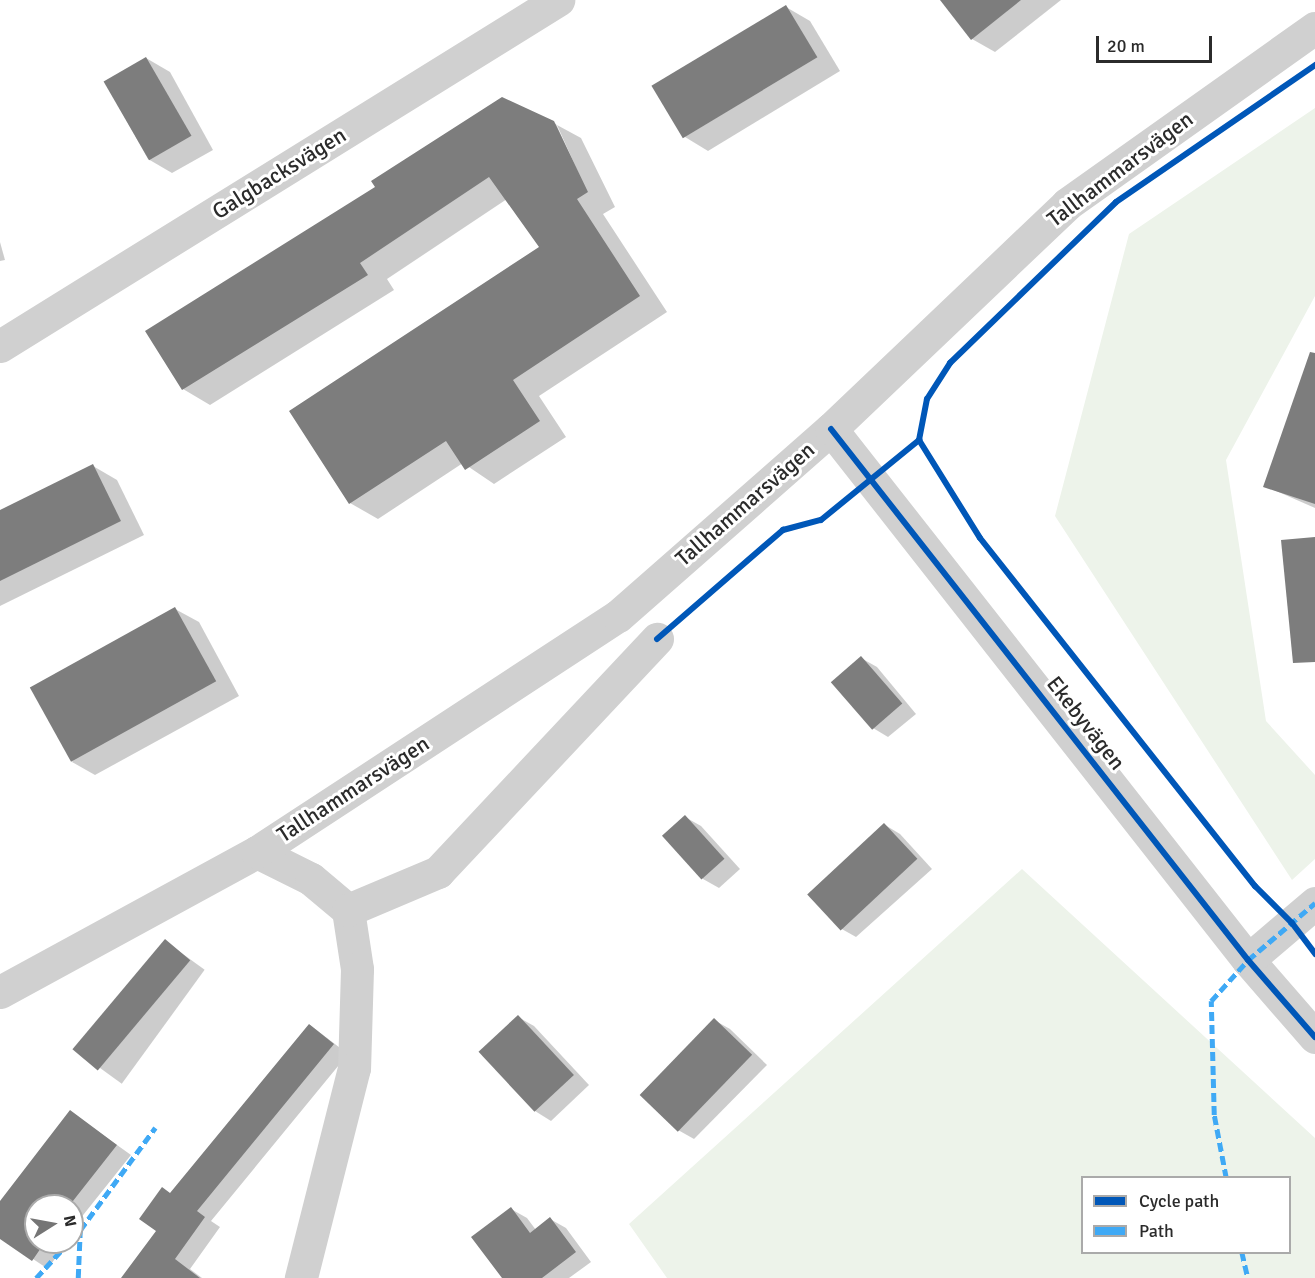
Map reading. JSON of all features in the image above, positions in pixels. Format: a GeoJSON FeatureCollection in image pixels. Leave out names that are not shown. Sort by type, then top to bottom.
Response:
{"type":"FeatureCollection","features":[{"type":"Feature","properties":{"kind":"street","name":"Galgbacksvägen"},"geometry":{"type":"LineString","coordinates":[[0,346],[558,0]]}},
{"type":"Feature","properties":{"kind":"street","name":"Tallhammarsvägen"},"geometry":{"type":"LineString","coordinates":[[0,992],[257,852],[618,616],[831,429],[1067,204],[1315,28]]}},
{"type":"Feature","properties":{"kind":"street","name":"Ekebyvägen"},"geometry":{"type":"LineString","coordinates":[[831,429],[1248,960],[1315,1037]]}},
{"type":"Feature","properties":{"kind":"street"},"geometry":{"type":"LineString","coordinates":[[301,1278],[354,1068],[357,969],[348,909],[438,872],[657,639]]}},
{"type":"Feature","properties":{"kind":"street","name":"Tallhammarsvägen"},"geometry":{"type":"LineString","coordinates":[[257,852],[311,879],[348,909]]}},
{"type":"Feature","properties":{"kind":"street"},"geometry":{"type":"LineString","coordinates":[[1248,960],[1315,903]]}},
{"type":"Feature","properties":{"kind":"shaded area"},"geometry":{"type":"Polygon","coordinates":[[[1315,108],[1315,296],[1226,460],[1266,721],[1315,775],[1315,859],[1292,880],[1055,516],[1129,234],[1315,108]]]}},
{"type":"Feature","properties":{"kind":"shaded area"},"geometry":{"type":"Polygon","coordinates":[[[1022,869],[1315,1138],[1315,1278],[667,1278],[629,1224],[1022,869]]]}},
{"type":"Feature","properties":{"kind":"building"},"geometry":{"type":"Polygon","coordinates":[[[940,0],[1021,0],[971,40],[940,0]]]}},
{"type":"Feature","properties":{"kind":"building"},"geometry":{"type":"Polygon","coordinates":[[[786,5],[817,57],[683,138],[651,86],[786,5]]]}},
{"type":"Feature","properties":{"kind":"building"},"geometry":{"type":"Polygon","coordinates":[[[146,57],[192,136],[149,160],[104,82],[146,57]]]}},
{"type":"Feature","properties":{"kind":"building"},"geometry":{"type":"Polygon","coordinates":[[[502,97],[554,121],[588,192],[577,199],[640,296],[513,380],[540,421],[465,470],[446,441],[349,504],[289,411],[539,247],[489,177],[360,263],[368,275],[182,390],[145,331],[375,187],[371,181],[502,97]]]}},
{"type":"Feature","properties":{"kind":"building"},"geometry":{"type":"Polygon","coordinates":[[[1310,352],[1315,353],[1315,504],[1263,487],[1310,352]]]}},
{"type":"Feature","properties":{"kind":"building"},"geometry":{"type":"Polygon","coordinates":[[[93,464],[121,521],[0,581],[0,510],[93,464]]]}},
{"type":"Feature","properties":{"kind":"building"},"geometry":{"type":"Polygon","coordinates":[[[1315,537],[1315,662],[1293,663],[1281,540],[1315,537]]]}},
{"type":"Feature","properties":{"kind":"building"},"geometry":{"type":"Polygon","coordinates":[[[175,607],[216,681],[71,762],[30,687],[175,607]]]}},
{"type":"Feature","properties":{"kind":"building"},"geometry":{"type":"Polygon","coordinates":[[[861,656],[902,704],[872,730],[831,682],[861,656]]]}},
{"type":"Feature","properties":{"kind":"building"},"geometry":{"type":"Polygon","coordinates":[[[685,815],[724,859],[701,880],[662,836],[685,815]]]}},
{"type":"Feature","properties":{"kind":"building"},"geometry":{"type":"Polygon","coordinates":[[[884,823],[917,859],[841,930],[807,895],[884,823]]]}},
{"type":"Feature","properties":{"kind":"building"},"geometry":{"type":"Polygon","coordinates":[[[165,939],[190,960],[98,1071],[72,1049],[165,939]]]}},
{"type":"Feature","properties":{"kind":"building"},"geometry":{"type":"Polygon","coordinates":[[[518,1015],[574,1075],[534,1112],[479,1052],[518,1015]]]}},
{"type":"Feature","properties":{"kind":"building"},"geometry":{"type":"Polygon","coordinates":[[[714,1018],[752,1055],[678,1132],[640,1095],[714,1018]]]}},
{"type":"Feature","properties":{"kind":"building"},"geometry":{"type":"Polygon","coordinates":[[[309,1024],[334,1044],[197,1211],[205,1217],[175,1259],[200,1278],[121,1278],[156,1231],[139,1219],[162,1187],[170,1193],[309,1024]]]}},
{"type":"Feature","properties":{"kind":"building"},"geometry":{"type":"Polygon","coordinates":[[[70,1110],[117,1145],[78,1194],[24,1194],[24,1254],[37,1254],[32,1261],[0,1239],[0,1201],[70,1110]]]}},
{"type":"Feature","properties":{"kind":"building"},"geometry":{"type":"Polygon","coordinates":[[[511,1207],[530,1233],[550,1217],[576,1252],[542,1278],[502,1278],[471,1237],[511,1207]]]}},
{"type":"Feature","properties":{"kind":"marked path"},"geometry":{"type":"LineString","coordinates":[[1226,1176],[1214,1115],[1211,1001],[1248,960],[1315,903]]}},
{"type":"Feature","properties":{"kind":"marked path"},"geometry":{"type":"LineString","coordinates":[[78,1278],[80,1230],[155,1128]]}},
{"type":"Feature","properties":{"kind":"marked path"},"geometry":{"type":"LineString","coordinates":[[36,1278],[58,1254]]}},
{"type":"Feature","properties":{"kind":"marked path"},"geometry":{"type":"LineString","coordinates":[[1242,1254],[1248,1278]]}},
{"type":"Feature","properties":{"kind":"cycle path"},"geometry":{"type":"LineString","coordinates":[[919,440],[927,399],[950,363],[1116,202],[1315,65]]}},
{"type":"Feature","properties":{"kind":"cycle path"},"geometry":{"type":"LineString","coordinates":[[831,429],[1248,960],[1315,1037]]}},
{"type":"Feature","properties":{"kind":"cycle path"},"geometry":{"type":"LineString","coordinates":[[657,639],[783,530],[821,520],[919,440],[980,538],[1255,886],[1292,923],[1315,954]]}}]}
